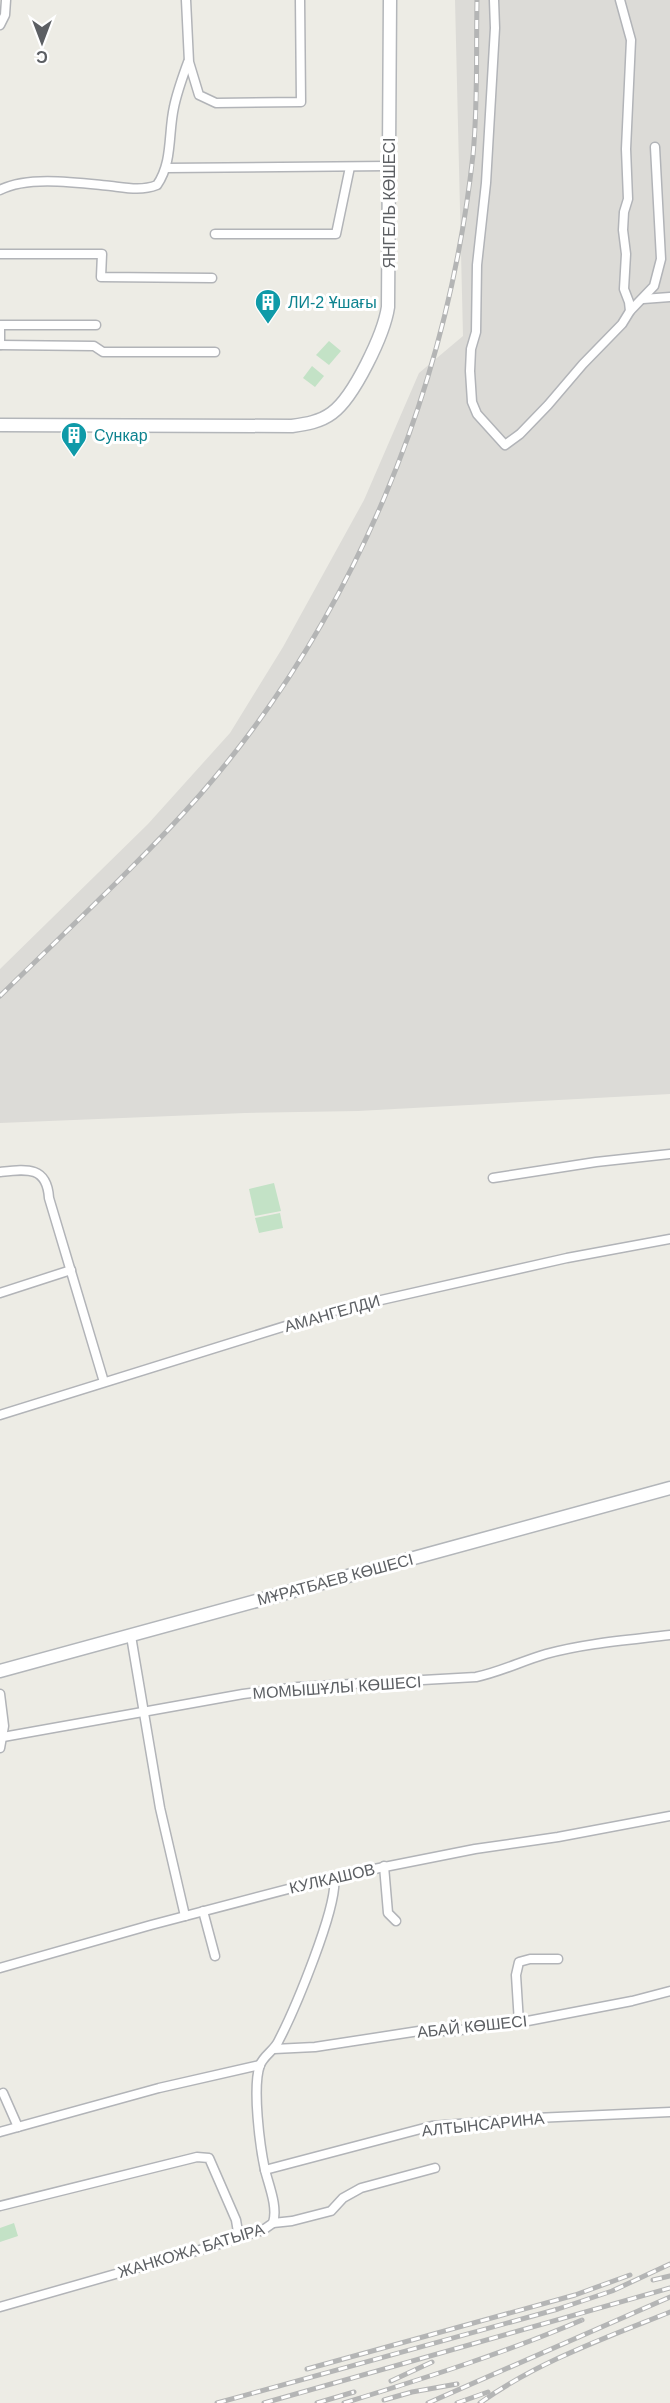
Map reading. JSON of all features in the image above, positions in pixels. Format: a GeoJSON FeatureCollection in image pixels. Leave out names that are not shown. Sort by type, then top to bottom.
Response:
{"type":"FeatureCollection","features":[{"type":"Feature","properties":{"kind":"street"},"geometry":{"type":"LineString","coordinates":[[0,26],[5,15],[6,0]]}},
{"type":"Feature","properties":{"kind":"street"},"geometry":{"type":"LineString","coordinates":[[186,0],[189,62],[199,95],[216,103],[301,102],[300,0]]}},
{"type":"Feature","properties":{"kind":"street","name":"ЯНГЕЛЬ КӨШЕСІ"},"geometry":{"type":"LineString","coordinates":[[0,425],[292,426],[320,421],[344,401],[382,333],[386,320],[389,290],[390,0]]}},
{"type":"Feature","properties":{"kind":"street"},"geometry":{"type":"LineString","coordinates":[[494,0],[495,28],[486,183],[477,266],[476,333],[471,348],[470,371],[472,402],[477,414],[506,445],[548,405],[654,286],[661,259],[655,147]]}},
{"type":"Feature","properties":{"kind":"street"},"geometry":{"type":"LineString","coordinates":[[620,0],[631,40],[626,149],[628,199],[624,212],[623,230],[626,254],[624,289],[630,311]]}},
{"type":"Feature","properties":{"kind":"street"},"geometry":{"type":"LineString","coordinates":[[0,190],[7,186],[24,183],[49,182],[149,188],[157,185],[166,168],[174,105],[189,62]]}},
{"type":"Feature","properties":{"kind":"street"},"geometry":{"type":"LineString","coordinates":[[215,234],[336,234],[350,166]]}},
{"type":"Feature","properties":{"kind":"street"},"geometry":{"type":"LineString","coordinates":[[166,168],[389,166]]}},
{"type":"Feature","properties":{"kind":"street"},"geometry":{"type":"LineString","coordinates":[[0,254],[102,254],[102,277],[212,278]]}},
{"type":"Feature","properties":{"kind":"street"},"geometry":{"type":"LineString","coordinates":[[643,299],[670,297]]}},
{"type":"Feature","properties":{"kind":"street"},"geometry":{"type":"LineString","coordinates":[[96,325],[0,325],[0,345],[94,346],[103,352],[215,352]]}},
{"type":"Feature","properties":{"kind":"street"},"geometry":{"type":"LineString","coordinates":[[493,1178],[670,1154]]}},
{"type":"Feature","properties":{"kind":"street"},"geometry":{"type":"LineString","coordinates":[[0,1172],[29,1170],[42,1175],[46,1180],[49,1198],[104,1382]]}},
{"type":"Feature","properties":{"kind":"street","name":"АМАНГЕЛДИ"},"geometry":{"type":"LineString","coordinates":[[0,1415],[343,1309],[567,1258],[670,1239]]}},
{"type":"Feature","properties":{"kind":"street"},"geometry":{"type":"LineString","coordinates":[[0,1293],[71,1270]]}},
{"type":"Feature","properties":{"kind":"street","name":"МҰРАТБАЕВ КӨШЕСІ"},"geometry":{"type":"LineString","coordinates":[[0,1671],[670,1488]]}},
{"type":"Feature","properties":{"kind":"street","name":"МОМЫШҰЛЫ КӨШЕСІ"},"geometry":{"type":"LineString","coordinates":[[3,1737],[298,1687],[476,1677],[501,1671],[545,1654],[670,1635]]}},
{"type":"Feature","properties":{"kind":"street"},"geometry":{"type":"LineString","coordinates":[[131,1636],[160,1808],[185,1916]]}},
{"type":"Feature","properties":{"kind":"street"},"geometry":{"type":"LineString","coordinates":[[0,1694],[4,1726],[0,1748]]}},
{"type":"Feature","properties":{"kind":"street","name":"КУЛКАШОВ"},"geometry":{"type":"LineString","coordinates":[[0,1968],[334,1877],[384,1866],[670,1816]]}},
{"type":"Feature","properties":{"kind":"street"},"geometry":{"type":"LineString","coordinates":[[384,1866],[388,1913],[396,1921]]}},
{"type":"Feature","properties":{"kind":"street"},"geometry":{"type":"LineString","coordinates":[[0,2132],[159,2088],[260,2065],[278,2043],[290,2015],[328,1917],[335,1893],[334,1877]]}},
{"type":"Feature","properties":{"kind":"street"},"geometry":{"type":"LineString","coordinates":[[203,1911],[215,1956]]}},
{"type":"Feature","properties":{"kind":"street"},"geometry":{"type":"LineString","coordinates":[[519,2023],[516,1975],[519,1962],[530,1959],[558,1959]]}},
{"type":"Feature","properties":{"kind":"street","name":"АБАЙ КӨШЕСІ"},"geometry":{"type":"LineString","coordinates":[[272,2049],[315,2047],[409,2032],[452,2031],[519,2023],[632,2001],[670,1991]]}},
{"type":"Feature","properties":{"kind":"street","name":"ЖАНКОЖА БАТЫРА"},"geometry":{"type":"LineString","coordinates":[[0,2307],[239,2238],[263,2230],[273,2223],[275,2213],[261,2154],[257,2083],[260,2065]]}},
{"type":"Feature","properties":{"kind":"street"},"geometry":{"type":"LineString","coordinates":[[3,2093],[18,2127]]}},
{"type":"Feature","properties":{"kind":"street","name":"АЛТЫНСАРИНА"},"geometry":{"type":"LineString","coordinates":[[265,2170],[432,2126],[534,2118],[670,2112]]}},
{"type":"Feature","properties":{"kind":"street"},"geometry":{"type":"LineString","coordinates":[[0,2206],[197,2157],[209,2158],[236,2220],[239,2238]]}},
{"type":"Feature","properties":{"kind":"street"},"geometry":{"type":"LineString","coordinates":[[273,2223],[331,2211],[343,2198],[361,2188],[435,2168]]}},
{"type":"Feature","properties":{"kind":"shaded area"},"geometry":{"type":"Polygon","coordinates":[[[455,0],[670,0],[670,1094],[358,1111],[0,1123],[0,969],[148,824],[230,733],[283,647],[364,500],[419,373],[463,336],[455,0]]]}},
{"type":"Feature","properties":{"kind":"green space"},"geometry":{"type":"Polygon","coordinates":[[[329,341],[341,351],[329,365],[316,355],[329,341]]]}},
{"type":"Feature","properties":{"kind":"green space"},"geometry":{"type":"Polygon","coordinates":[[[312,366],[324,376],[315,387],[303,378],[312,366]]]}},
{"type":"Feature","properties":{"kind":"green space"},"geometry":{"type":"Polygon","coordinates":[[[274,1183],[281,1211],[255,1216],[249,1189],[274,1183]]]}},
{"type":"Feature","properties":{"kind":"green space"},"geometry":{"type":"Polygon","coordinates":[[[280,1213],[283,1228],[259,1233],[255,1218],[280,1213]]]}},
{"type":"Feature","properties":{"kind":"green space"},"geometry":{"type":"Polygon","coordinates":[[[14,2223],[18,2236],[0,2242],[0,2228],[14,2223]]]}},
{"type":"Feature","properties":{"kind":"railway"},"geometry":{"type":"LineString","coordinates":[[0,996],[126,873],[199,796],[254,727],[304,653],[347,576],[385,496],[416,414],[441,329],[460,243],[473,155],[477,0]]}},
{"type":"Feature","properties":{"kind":"railway"},"geometry":{"type":"LineString","coordinates":[[217,2403],[558,2309],[612,2291],[670,2264]]}},
{"type":"Feature","properties":{"kind":"railway"},"geometry":{"type":"LineString","coordinates":[[307,2369],[575,2295],[630,2275]]}},
{"type":"Feature","properties":{"kind":"railway"},"geometry":{"type":"LineString","coordinates":[[653,2280],[670,2276]]}},
{"type":"Feature","properties":{"kind":"railway"},"geometry":{"type":"LineString","coordinates":[[264,2403],[670,2288]]}},
{"type":"Feature","properties":{"kind":"railway"},"geometry":{"type":"LineString","coordinates":[[428,2403],[670,2297]]}},
{"type":"Feature","properties":{"kind":"railway"},"geometry":{"type":"LineString","coordinates":[[480,2403],[548,2363],[670,2312]]}},
{"type":"Feature","properties":{"kind":"railway"},"geometry":{"type":"LineString","coordinates":[[344,2403],[494,2354],[582,2320]]}},
{"type":"Feature","properties":{"kind":"railway"},"geometry":{"type":"LineString","coordinates":[[391,2381],[432,2362]]}},
{"type":"Feature","properties":{"kind":"railway"},"geometry":{"type":"LineString","coordinates":[[384,2400],[412,2392],[457,2384]]}},
{"type":"Feature","properties":{"kind":"railway"},"geometry":{"type":"LineString","coordinates":[[317,2403],[354,2392]]}},
{"type":"Feature","properties":{"kind":"railway"},"geometry":{"type":"LineString","coordinates":[[457,2403],[488,2392]]}},
{"type":"Feature","properties":{"kind":"place","name":"ЛИ-2 Ұшағы"},"geometry":{"type":"Point","coordinates":[268,325]}},
{"type":"Feature","properties":{"kind":"place","name":"Сункар"},"geometry":{"type":"Point","coordinates":[74,458]}}]}
